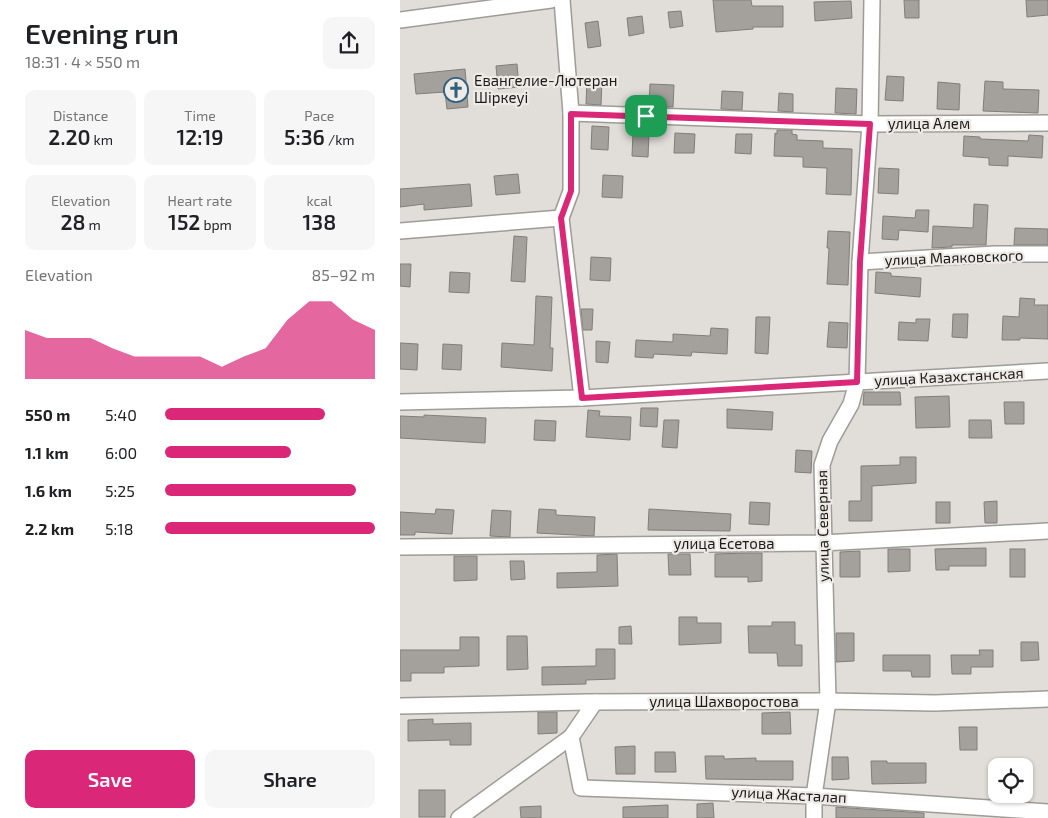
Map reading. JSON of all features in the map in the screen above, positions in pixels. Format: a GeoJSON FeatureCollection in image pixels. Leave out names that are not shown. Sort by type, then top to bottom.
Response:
{"type":"FeatureCollection","features":[{"type":"Feature","properties":{"kind":"street"},"geometry":{"type":"LineString","coordinates":[[400,20],[551,0]]}},
{"type":"Feature","properties":{"kind":"street"},"geometry":{"type":"LineString","coordinates":[[562,0],[571,114],[571,191],[561,218],[582,398]]}},
{"type":"Feature","properties":{"kind":"street","name":"улица Северная"},"geometry":{"type":"LineString","coordinates":[[814,818],[814,796],[828,701],[822,543],[822,465],[830,441],[851,404],[857,382],[860,262],[870,124],[872,0]]}},
{"type":"Feature","properties":{"kind":"street","name":"улица Алем"},"geometry":{"type":"LineString","coordinates":[[571,114],[870,124],[1048,123]]}},
{"type":"Feature","properties":{"kind":"street"},"geometry":{"type":"LineString","coordinates":[[400,231],[561,218]]}},
{"type":"Feature","properties":{"kind":"street","name":"улица Маяковского"},"geometry":{"type":"LineString","coordinates":[[860,262],[995,254],[1048,254]]}},
{"type":"Feature","properties":{"kind":"street","name":"улица Казахстанская"},"geometry":{"type":"LineString","coordinates":[[400,402],[582,398],[1048,371]]}},
{"type":"Feature","properties":{"kind":"street","name":"улица Есетова"},"geometry":{"type":"LineString","coordinates":[[400,547],[822,543],[1048,531]]}},
{"type":"Feature","properties":{"kind":"street","name":"улица Шахворостова"},"geometry":{"type":"LineString","coordinates":[[400,706],[594,702],[828,701],[935,703],[1048,699]]}},
{"type":"Feature","properties":{"kind":"street"},"geometry":{"type":"LineString","coordinates":[[458,818],[571,737],[594,702]]}},
{"type":"Feature","properties":{"kind":"street","name":"улица Жасталап"},"geometry":{"type":"LineString","coordinates":[[571,737],[581,788],[814,796],[1048,812]]}},
{"type":"Feature","properties":{"kind":"building"},"geometry":{"type":"Polygon","coordinates":[[[713,0],[751,0],[752,6],[783,6],[783,27],[753,27],[753,29],[716,32],[713,0]]]}},
{"type":"Feature","properties":{"kind":"building"},"geometry":{"type":"Polygon","coordinates":[[[904,0],[919,0],[919,18],[905,18],[904,0]]]}},
{"type":"Feature","properties":{"kind":"building"},"geometry":{"type":"Polygon","coordinates":[[[1026,0],[1048,0],[1048,15],[1027,17],[1026,0]]]}},
{"type":"Feature","properties":{"kind":"building"},"geometry":{"type":"Polygon","coordinates":[[[851,1],[852,18],[815,21],[814,2],[851,1]]]}},
{"type":"Feature","properties":{"kind":"building"},"geometry":{"type":"Polygon","coordinates":[[[681,11],[683,26],[670,28],[668,12],[681,11]]]}},
{"type":"Feature","properties":{"kind":"building"},"geometry":{"type":"Polygon","coordinates":[[[642,16],[644,33],[629,36],[627,18],[642,16]]]}},
{"type":"Feature","properties":{"kind":"building"},"geometry":{"type":"Polygon","coordinates":[[[598,21],[601,46],[588,48],[585,23],[598,21]]]}},
{"type":"Feature","properties":{"kind":"building"},"geometry":{"type":"Polygon","coordinates":[[[517,64],[519,87],[498,89],[496,66],[517,64]]]}},
{"type":"Feature","properties":{"kind":"building"},"geometry":{"type":"Polygon","coordinates":[[[465,69],[468,107],[447,109],[445,92],[416,94],[414,74],[465,69]]]}},
{"type":"Feature","properties":{"kind":"building"},"geometry":{"type":"Polygon","coordinates":[[[887,76],[904,77],[903,101],[885,100],[887,76]]]}},
{"type":"Feature","properties":{"kind":"building"},"geometry":{"type":"Polygon","coordinates":[[[587,80],[602,81],[601,105],[586,104],[587,80]]]}},
{"type":"Feature","properties":{"kind":"building"},"geometry":{"type":"Polygon","coordinates":[[[985,81],[1003,82],[1003,89],[1039,90],[1038,113],[983,111],[985,81]]]}},
{"type":"Feature","properties":{"kind":"building"},"geometry":{"type":"Polygon","coordinates":[[[938,82],[960,84],[959,110],[937,109],[938,82]]]}},
{"type":"Feature","properties":{"kind":"building"},"geometry":{"type":"Polygon","coordinates":[[[650,84],[674,85],[673,107],[649,106],[650,84]]]}},
{"type":"Feature","properties":{"kind":"building"},"geometry":{"type":"Polygon","coordinates":[[[836,88],[857,89],[856,114],[835,113],[836,88]]]}},
{"type":"Feature","properties":{"kind":"building"},"geometry":{"type":"Polygon","coordinates":[[[722,91],[743,92],[742,110],[721,109],[722,91]]]}},
{"type":"Feature","properties":{"kind":"building"},"geometry":{"type":"Polygon","coordinates":[[[779,93],[793,94],[793,112],[778,111],[779,93]]]}},
{"type":"Feature","properties":{"kind":"building"},"geometry":{"type":"Polygon","coordinates":[[[592,126],[609,127],[608,150],[591,149],[592,126]]]}},
{"type":"Feature","properties":{"kind":"building"},"geometry":{"type":"Polygon","coordinates":[[[777,130],[792,130],[792,134],[797,135],[797,140],[823,141],[823,148],[852,149],[851,195],[826,194],[827,168],[803,167],[803,157],[774,156],[775,133],[777,134],[777,130]]]}},
{"type":"Feature","properties":{"kind":"building"},"geometry":{"type":"Polygon","coordinates":[[[633,133],[649,134],[648,157],[632,156],[633,133]]]}},
{"type":"Feature","properties":{"kind":"building"},"geometry":{"type":"Polygon","coordinates":[[[675,133],[695,134],[694,153],[674,153],[675,133]]]}},
{"type":"Feature","properties":{"kind":"building"},"geometry":{"type":"Polygon","coordinates":[[[736,134],[752,134],[751,154],[735,153],[736,134]]]}},
{"type":"Feature","properties":{"kind":"building"},"geometry":{"type":"Polygon","coordinates":[[[1029,135],[1043,136],[1042,158],[1008,156],[1008,166],[989,165],[989,158],[963,156],[964,136],[980,137],[980,139],[1028,141],[1029,135]]]}},
{"type":"Feature","properties":{"kind":"building"},"geometry":{"type":"Polygon","coordinates":[[[879,168],[899,169],[898,194],[878,193],[879,168]]]}},
{"type":"Feature","properties":{"kind":"building"},"geometry":{"type":"Polygon","coordinates":[[[518,174],[520,193],[496,195],[494,176],[518,174]]]}},
{"type":"Feature","properties":{"kind":"building"},"geometry":{"type":"Polygon","coordinates":[[[603,175],[623,176],[622,198],[602,197],[603,175]]]}},
{"type":"Feature","properties":{"kind":"building"},"geometry":{"type":"Polygon","coordinates":[[[470,184],[472,206],[424,210],[424,204],[400,207],[400,189],[470,184]]]}},
{"type":"Feature","properties":{"kind":"building"},"geometry":{"type":"Polygon","coordinates":[[[974,204],[988,205],[986,245],[952,245],[952,247],[932,248],[933,226],[973,228],[974,204]]]}},
{"type":"Feature","properties":{"kind":"building"},"geometry":{"type":"Polygon","coordinates":[[[916,210],[929,210],[928,232],[899,230],[898,240],[882,239],[883,216],[915,218],[916,210]]]}},
{"type":"Feature","properties":{"kind":"building"},"geometry":{"type":"Polygon","coordinates":[[[1015,228],[1048,229],[1048,245],[1014,245],[1015,228]]]}},
{"type":"Feature","properties":{"kind":"building"},"geometry":{"type":"Polygon","coordinates":[[[828,231],[850,232],[848,285],[827,284],[828,231]]]}},
{"type":"Feature","properties":{"kind":"building"},"geometry":{"type":"Polygon","coordinates":[[[514,236],[527,237],[525,282],[511,281],[514,236]]]}},
{"type":"Feature","properties":{"kind":"building"},"geometry":{"type":"Polygon","coordinates":[[[591,257],[611,258],[610,281],[590,280],[591,257]]]}},
{"type":"Feature","properties":{"kind":"building"},"geometry":{"type":"Polygon","coordinates":[[[400,264],[411,264],[410,287],[400,286],[400,264]]]}},
{"type":"Feature","properties":{"kind":"building"},"geometry":{"type":"Polygon","coordinates":[[[450,272],[470,273],[469,293],[449,292],[450,272]]]}},
{"type":"Feature","properties":{"kind":"building"},"geometry":{"type":"Polygon","coordinates":[[[876,272],[891,273],[891,276],[921,278],[920,297],[875,293],[876,272]]]}},
{"type":"Feature","properties":{"kind":"building"},"geometry":{"type":"Polygon","coordinates":[[[536,296],[552,297],[550,348],[553,348],[552,371],[501,367],[502,343],[534,345],[536,296]]]}},
{"type":"Feature","properties":{"kind":"building"},"geometry":{"type":"Polygon","coordinates":[[[1020,298],[1035,299],[1034,305],[1048,305],[1048,339],[1020,338],[1020,340],[1002,340],[1003,316],[1019,317],[1020,298]]]}},
{"type":"Feature","properties":{"kind":"building"},"geometry":{"type":"Polygon","coordinates":[[[581,309],[593,309],[592,330],[583,330],[581,309]]]}},
{"type":"Feature","properties":{"kind":"building"},"geometry":{"type":"Polygon","coordinates":[[[953,314],[968,314],[967,338],[952,337],[953,314]]]}},
{"type":"Feature","properties":{"kind":"building"},"geometry":{"type":"Polygon","coordinates":[[[756,317],[770,317],[768,354],[755,353],[756,317]]]}},
{"type":"Feature","properties":{"kind":"building"},"geometry":{"type":"Polygon","coordinates":[[[916,319],[930,319],[928,341],[898,340],[899,322],[916,323],[916,319]]]}},
{"type":"Feature","properties":{"kind":"building"},"geometry":{"type":"Polygon","coordinates":[[[829,322],[848,323],[847,348],[827,347],[829,322]]]}},
{"type":"Feature","properties":{"kind":"building"},"geometry":{"type":"Polygon","coordinates":[[[711,328],[728,329],[727,354],[692,352],[691,356],[654,354],[653,358],[635,357],[636,340],[673,342],[673,334],[710,336],[711,328]]]}},
{"type":"Feature","properties":{"kind":"building"},"geometry":{"type":"Polygon","coordinates":[[[596,341],[610,342],[608,363],[596,362],[596,341]]]}},
{"type":"Feature","properties":{"kind":"building"},"geometry":{"type":"Polygon","coordinates":[[[400,343],[418,344],[417,370],[400,369],[400,343]]]}},
{"type":"Feature","properties":{"kind":"building"},"geometry":{"type":"Polygon","coordinates":[[[443,344],[462,345],[461,370],[442,369],[443,344]]]}},
{"type":"Feature","properties":{"kind":"building"},"geometry":{"type":"Polygon","coordinates":[[[864,392],[900,392],[901,405],[863,405],[864,392]]]}},
{"type":"Feature","properties":{"kind":"building"},"geometry":{"type":"Polygon","coordinates":[[[949,396],[950,427],[916,428],[915,397],[949,396]]]}},
{"type":"Feature","properties":{"kind":"building"},"geometry":{"type":"Polygon","coordinates":[[[1004,402],[1024,402],[1024,424],[1005,424],[1004,402]]]}},
{"type":"Feature","properties":{"kind":"building"},"geometry":{"type":"Polygon","coordinates":[[[641,408],[658,408],[657,427],[640,426],[641,408]]]}},
{"type":"Feature","properties":{"kind":"building"},"geometry":{"type":"Polygon","coordinates":[[[727,409],[773,412],[772,430],[727,428],[727,409]]]}},
{"type":"Feature","properties":{"kind":"building"},"geometry":{"type":"Polygon","coordinates":[[[588,410],[600,411],[599,416],[631,417],[630,440],[586,437],[588,410]]]}},
{"type":"Feature","properties":{"kind":"building"},"geometry":{"type":"Polygon","coordinates":[[[424,415],[486,418],[485,443],[400,438],[400,416],[424,417],[424,415]]]}},
{"type":"Feature","properties":{"kind":"building"},"geometry":{"type":"Polygon","coordinates":[[[535,420],[556,421],[555,441],[534,440],[535,420]]]}},
{"type":"Feature","properties":{"kind":"building"},"geometry":{"type":"Polygon","coordinates":[[[664,420],[679,420],[677,448],[662,447],[664,420]]]}},
{"type":"Feature","properties":{"kind":"building"},"geometry":{"type":"Polygon","coordinates":[[[969,420],[991,420],[992,438],[969,438],[969,420]]]}},
{"type":"Feature","properties":{"kind":"building"},"geometry":{"type":"Polygon","coordinates":[[[796,450],[812,451],[811,473],[795,472],[796,450]]]}},
{"type":"Feature","properties":{"kind":"building"},"geometry":{"type":"Polygon","coordinates":[[[900,457],[916,457],[916,483],[872,486],[872,521],[849,521],[849,501],[861,501],[861,466],[900,465],[900,457]]]}},
{"type":"Feature","properties":{"kind":"building"},"geometry":{"type":"Polygon","coordinates":[[[997,501],[997,523],[985,523],[984,502],[997,501]]]}},
{"type":"Feature","properties":{"kind":"building"},"geometry":{"type":"Polygon","coordinates":[[[750,502],[770,503],[769,525],[749,524],[750,502]]]}},
{"type":"Feature","properties":{"kind":"building"},"geometry":{"type":"Polygon","coordinates":[[[936,502],[950,502],[950,523],[936,523],[936,502]]]}},
{"type":"Feature","properties":{"kind":"building"},"geometry":{"type":"Polygon","coordinates":[[[436,509],[454,510],[452,534],[415,532],[415,535],[400,535],[400,512],[435,514],[436,509]]]}},
{"type":"Feature","properties":{"kind":"building"},"geometry":{"type":"Polygon","coordinates":[[[539,509],[556,510],[556,515],[595,517],[594,536],[537,533],[539,509]]]}},
{"type":"Feature","properties":{"kind":"building"},"geometry":{"type":"Polygon","coordinates":[[[649,509],[731,514],[730,531],[648,530],[649,509]]]}},
{"type":"Feature","properties":{"kind":"building"},"geometry":{"type":"Polygon","coordinates":[[[492,510],[511,511],[510,537],[490,536],[492,510]]]}},
{"type":"Feature","properties":{"kind":"building"},"geometry":{"type":"Polygon","coordinates":[[[986,548],[986,566],[949,566],[949,570],[936,570],[935,549],[986,548]]]}},
{"type":"Feature","properties":{"kind":"building"},"geometry":{"type":"Polygon","coordinates":[[[888,549],[910,549],[910,571],[888,572],[888,549]]]}},
{"type":"Feature","properties":{"kind":"building"},"geometry":{"type":"Polygon","coordinates":[[[1010,549],[1025,549],[1025,577],[1010,577],[1010,549]]]}},
{"type":"Feature","properties":{"kind":"building"},"geometry":{"type":"Polygon","coordinates":[[[860,551],[860,577],[840,577],[840,552],[860,551]]]}},
{"type":"Feature","properties":{"kind":"building"},"geometry":{"type":"Polygon","coordinates":[[[762,553],[762,581],[748,582],[748,577],[715,577],[715,554],[762,553]]]}},
{"type":"Feature","properties":{"kind":"building"},"geometry":{"type":"Polygon","coordinates":[[[617,554],[618,586],[557,588],[557,573],[597,572],[597,555],[617,554]]]}},
{"type":"Feature","properties":{"kind":"building"},"geometry":{"type":"Polygon","coordinates":[[[668,554],[690,554],[691,575],[669,575],[668,554]]]}},
{"type":"Feature","properties":{"kind":"building"},"geometry":{"type":"Polygon","coordinates":[[[454,556],[477,556],[477,580],[454,581],[454,556]]]}},
{"type":"Feature","properties":{"kind":"building"},"geometry":{"type":"Polygon","coordinates":[[[510,561],[524,561],[525,579],[511,580],[510,561]]]}},
{"type":"Feature","properties":{"kind":"building"},"geometry":{"type":"Polygon","coordinates":[[[679,617],[697,617],[697,623],[721,623],[721,643],[679,645],[679,617]]]}},
{"type":"Feature","properties":{"kind":"building"},"geometry":{"type":"Polygon","coordinates":[[[772,622],[795,622],[795,645],[802,645],[802,666],[778,666],[777,653],[749,653],[748,626],[772,626],[772,622]]]}},
{"type":"Feature","properties":{"kind":"building"},"geometry":{"type":"Polygon","coordinates":[[[631,626],[632,644],[619,644],[619,627],[631,626]]]}},
{"type":"Feature","properties":{"kind":"building"},"geometry":{"type":"Polygon","coordinates":[[[836,633],[854,633],[854,661],[836,662],[836,633]]]}},
{"type":"Feature","properties":{"kind":"building"},"geometry":{"type":"Polygon","coordinates":[[[507,636],[527,636],[528,669],[507,670],[507,636]]]}},
{"type":"Feature","properties":{"kind":"building"},"geometry":{"type":"Polygon","coordinates":[[[460,637],[479,637],[479,666],[444,667],[444,673],[411,673],[411,681],[400,681],[400,650],[460,650],[460,637]]]}},
{"type":"Feature","properties":{"kind":"building"},"geometry":{"type":"Polygon","coordinates":[[[1021,642],[1038,642],[1039,660],[1021,661],[1021,642]]]}},
{"type":"Feature","properties":{"kind":"building"},"geometry":{"type":"Polygon","coordinates":[[[596,649],[615,649],[615,679],[586,680],[586,684],[542,685],[542,667],[596,666],[596,649]]]}},
{"type":"Feature","properties":{"kind":"building"},"geometry":{"type":"Polygon","coordinates":[[[979,650],[993,650],[993,667],[971,667],[971,674],[952,674],[951,655],[980,655],[979,650]]]}},
{"type":"Feature","properties":{"kind":"building"},"geometry":{"type":"Polygon","coordinates":[[[883,655],[930,655],[930,677],[912,677],[911,671],[883,671],[883,655]]]}},
{"type":"Feature","properties":{"kind":"building"},"geometry":{"type":"Polygon","coordinates":[[[538,712],[557,712],[557,733],[538,734],[538,712]]]}},
{"type":"Feature","properties":{"kind":"building"},"geometry":{"type":"Polygon","coordinates":[[[790,712],[791,734],[762,734],[762,713],[790,712]]]}},
{"type":"Feature","properties":{"kind":"building"},"geometry":{"type":"Polygon","coordinates":[[[433,719],[433,724],[471,723],[471,745],[450,745],[450,740],[408,741],[408,720],[433,719]]]}},
{"type":"Feature","properties":{"kind":"building"},"geometry":{"type":"Polygon","coordinates":[[[959,727],[977,727],[977,750],[960,750],[959,727]]]}},
{"type":"Feature","properties":{"kind":"building"},"geometry":{"type":"Polygon","coordinates":[[[635,746],[635,774],[616,774],[615,747],[635,746]]]}},
{"type":"Feature","properties":{"kind":"building"},"geometry":{"type":"Polygon","coordinates":[[[655,752],[675,752],[676,772],[655,772],[655,752]]]}},
{"type":"Feature","properties":{"kind":"building"},"geometry":{"type":"Polygon","coordinates":[[[705,756],[724,756],[724,759],[756,758],[756,761],[793,761],[793,780],[706,779],[705,756]]]}},
{"type":"Feature","properties":{"kind":"building"},"geometry":{"type":"Polygon","coordinates":[[[832,757],[848,757],[849,779],[832,780],[832,757]]]}},
{"type":"Feature","properties":{"kind":"building"},"geometry":{"type":"Polygon","coordinates":[[[871,761],[926,763],[926,783],[872,784],[871,761]]]}},
{"type":"Feature","properties":{"kind":"building"},"geometry":{"type":"Polygon","coordinates":[[[419,790],[445,790],[445,817],[419,817],[419,790]]]}},
{"type":"Feature","properties":{"kind":"building"},"geometry":{"type":"Polygon","coordinates":[[[713,803],[714,818],[697,818],[697,804],[713,803]]]}},
{"type":"Feature","properties":{"kind":"building"},"geometry":{"type":"Polygon","coordinates":[[[668,805],[668,818],[623,818],[623,807],[668,805]]]}},
{"type":"Feature","properties":{"kind":"building"},"geometry":{"type":"Polygon","coordinates":[[[541,806],[541,818],[521,818],[520,807],[541,806]]]}},
{"type":"Feature","properties":{"kind":"building"},"geometry":{"type":"Polygon","coordinates":[[[836,807],[924,813],[924,818],[836,818],[836,807]]]}},
{"type":"Feature","properties":{"kind":"place","name":"Евангелие-Лютеран Шіркеуі"},"geometry":{"type":"Point","coordinates":[456,90]}},
{"type":"Feature","properties":{"kind":"route"},"geometry":{"type":"LineString","coordinates":[[571,114],[646,116],[870,124],[860,262],[857,382],[582,398],[561,218],[571,191],[571,114]]}}]}
